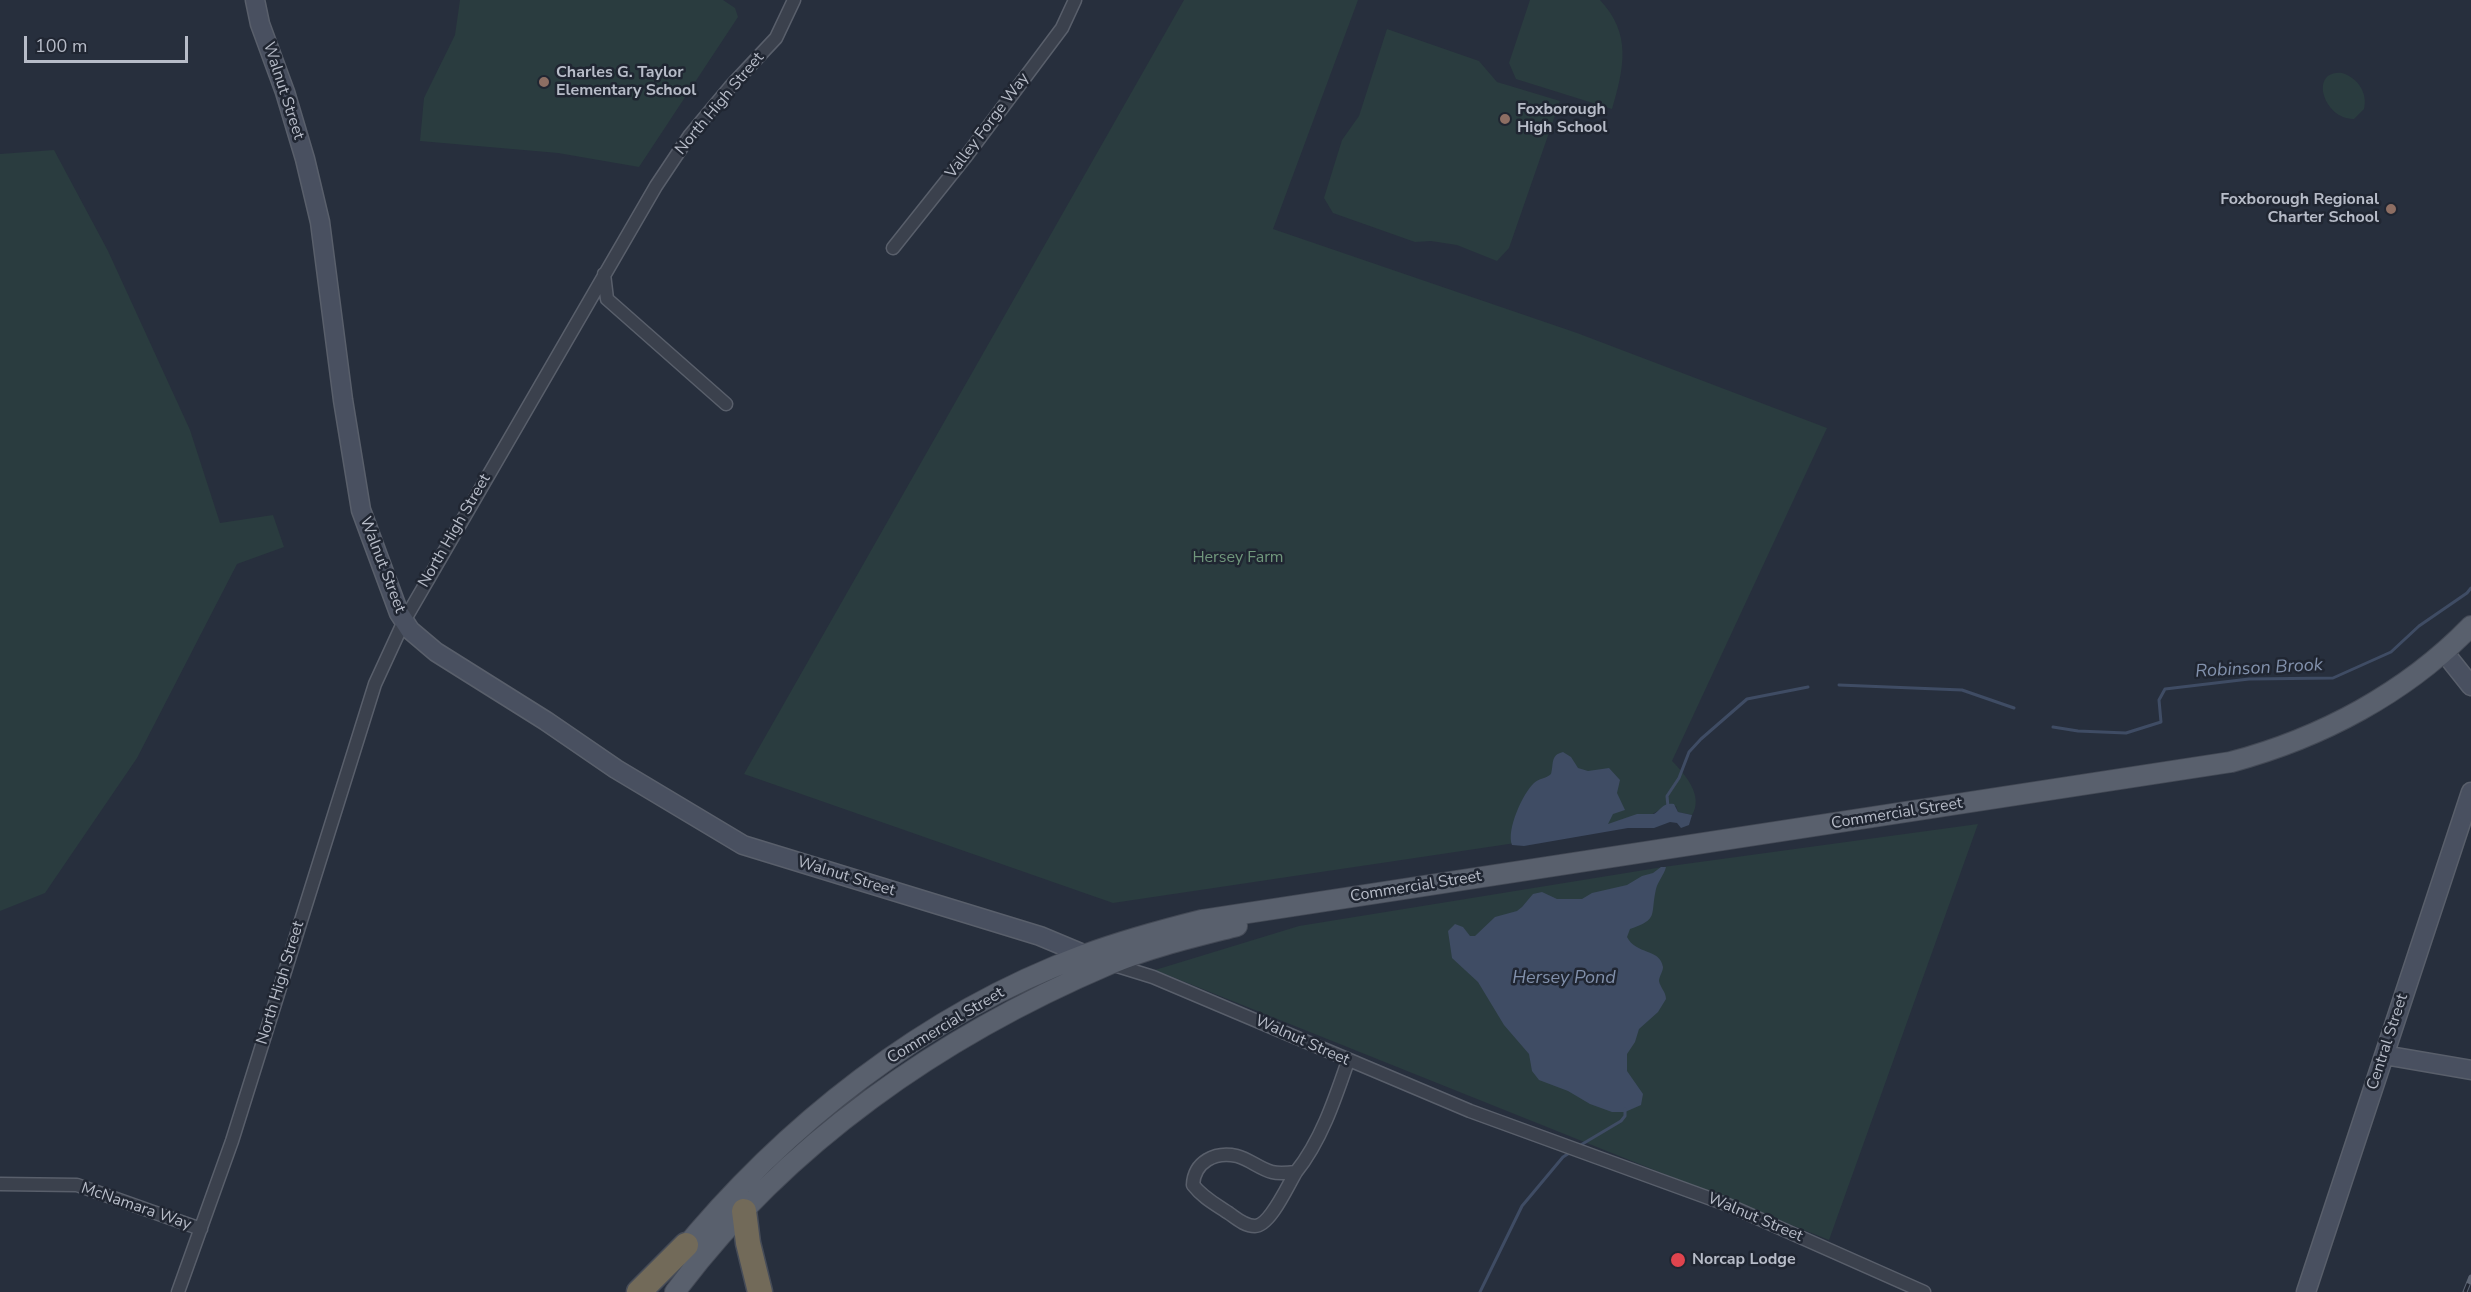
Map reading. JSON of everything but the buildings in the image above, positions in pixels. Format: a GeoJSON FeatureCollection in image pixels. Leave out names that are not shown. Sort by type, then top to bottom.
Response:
{"type":"FeatureCollection","features":[{"type":"Feature","properties":{"kind":"highway"},"geometry":{"type":"LineString","coordinates":[[744,1211],[748,1243],[760,1292]]}},
{"type":"Feature","properties":{"kind":"highway"},"geometry":{"type":"LineString","coordinates":[[639,1292],[686,1245]]}},
{"type":"Feature","properties":{"kind":"main road"},"geometry":{"type":"LineString","coordinates":[[2444,652],[2471,626]]}},
{"type":"Feature","properties":{"kind":"main road","name":"Commercial Street"},"geometry":{"type":"LineString","coordinates":[[650,1292],[686,1245],[726,1200],[769,1157],[861,1079],[911,1045],[971,1009],[1016,985],[1084,955],[1202,920],[2231,762],[2294,742],[2343,720],[2389,693],[2444,652]]}},
{"type":"Feature","properties":{"kind":"main road","name":"Commercial Street"},"geometry":{"type":"LineString","coordinates":[[675,1292],[744,1211],[816,1142],[894,1082],[979,1029],[1111,964],[1157,947],[1323,901]]}},
{"type":"Feature","properties":{"kind":"street","name":"Walnut Street"},"geometry":{"type":"LineString","coordinates":[[255,0],[260,24],[285,92],[302,148],[320,222],[346,422],[361,510],[404,621],[419,639],[616,769],[743,845],[1040,936],[1084,955],[1153,977],[1470,1112],[1728,1205],[1924,1292]]}},
{"type":"Feature","properties":{"kind":"street","name":"North High Street"},"geometry":{"type":"LineString","coordinates":[[178,1292],[232,1141],[375,684],[404,621],[656,186],[690,135],[730,87],[776,38],[794,0]]}},
{"type":"Feature","properties":{"kind":"street","name":"Valley Forge Way"},"geometry":{"type":"LineString","coordinates":[[893,248],[967,155],[1062,28],[1076,0]]}},
{"type":"Feature","properties":{"kind":"street"},"geometry":{"type":"LineString","coordinates":[[604,274],[607,299],[726,404]]}},
{"type":"Feature","properties":{"kind":"street"},"geometry":{"type":"LineString","coordinates":[[2444,652],[2471,686]]}},
{"type":"Feature","properties":{"kind":"street","name":"Central Street"},"geometry":{"type":"LineString","coordinates":[[2306,1292],[2471,792]]}},
{"type":"Feature","properties":{"kind":"street"},"geometry":{"type":"LineString","coordinates":[[2384,1054],[2471,1070]]}},
{"type":"Feature","properties":{"kind":"street"},"geometry":{"type":"LineString","coordinates":[[1296,1172],[1272,1172],[1237,1156],[1216,1155],[1197,1168],[1193,1177],[1193,1185],[1200,1194],[1246,1225],[1257,1227],[1264,1223],[1310,1152],[1348,1061]]}},
{"type":"Feature","properties":{"kind":"street","name":"McNamara Way"},"geometry":{"type":"LineString","coordinates":[[0,1184],[77,1185],[201,1229]]}},
{"type":"Feature","properties":{"kind":"green space","name":"Charles G. Taylor Elementary School"},"geometry":{"type":"Polygon","coordinates":[[[460,0],[723,0],[735,8],[738,17],[639,167],[558,153],[420,141],[424,98],[455,35],[460,0]]]}},
{"type":"Feature","properties":{"kind":"green space","name":"Hersey Farm"},"geometry":{"type":"Polygon","coordinates":[[[1184,0],[1358,0],[1273,229],[1577,333],[1827,428],[1672,761],[1687,779],[1694,793],[1696,800],[1692,815],[1678,812],[1676,806],[1657,811],[1643,824],[1113,903],[744,774],[1184,0]]]}},
{"type":"Feature","properties":{"kind":"green space"},"geometry":{"type":"Polygon","coordinates":[[[1530,0],[1600,0],[1610,13],[1621,39],[1622,52],[1620,79],[1612,109],[1516,79],[1509,63],[1530,0]]]}},
{"type":"Feature","properties":{"kind":"green space"},"geometry":{"type":"Polygon","coordinates":[[[1387,29],[1479,61],[1497,82],[1560,101],[1509,248],[1497,261],[1457,245],[1431,241],[1415,242],[1333,213],[1324,198],[1342,140],[1359,116],[1387,29]]]}},
{"type":"Feature","properties":{"kind":"green space"},"geometry":{"type":"Polygon","coordinates":[[[2342,73],[2353,78],[2363,92],[2364,109],[2354,119],[2343,117],[2335,112],[2324,95],[2325,79],[2332,74],[2342,73]]]}},
{"type":"Feature","properties":{"kind":"green space"},"geometry":{"type":"Polygon","coordinates":[[[54,150],[108,251],[190,430],[220,523],[273,515],[284,547],[237,564],[137,758],[45,893],[0,911],[0,154],[54,150]]]}},
{"type":"Feature","properties":{"kind":"green space"},"geometry":{"type":"Polygon","coordinates":[[[1978,824],[1829,1240],[1155,970],[1299,926],[1663,867],[1978,824]]]}},
{"type":"Feature","properties":{"kind":"water"},"geometry":{"type":"Polygon","coordinates":[[[1563,752],[1571,757],[1578,768],[1588,771],[1609,768],[1620,780],[1617,793],[1625,810],[1613,814],[1608,824],[1637,814],[1654,814],[1665,805],[1674,804],[1678,812],[1692,815],[1689,825],[1681,828],[1677,823],[1670,822],[1654,828],[1628,828],[1524,846],[1512,845],[1513,821],[1525,795],[1536,781],[1551,774],[1554,758],[1563,752]]]}},
{"type":"Feature","properties":{"kind":"water","name":"Hersey Pond"},"geometry":{"type":"Polygon","coordinates":[[[1661,867],[1666,867],[1656,889],[1652,915],[1645,922],[1630,929],[1627,937],[1636,947],[1653,954],[1661,961],[1663,969],[1659,981],[1666,999],[1658,1012],[1639,1029],[1635,1042],[1627,1054],[1627,1071],[1643,1094],[1641,1105],[1625,1112],[1612,1112],[1539,1080],[1532,1071],[1529,1054],[1504,1025],[1478,982],[1452,958],[1448,931],[1455,924],[1463,927],[1470,936],[1475,936],[1495,917],[1517,911],[1533,894],[1542,892],[1557,899],[1582,899],[1592,893],[1627,885],[1661,867]]]}},
{"type":"Feature","properties":{"kind":"waterway","name":"Robinson Brook"},"geometry":{"type":"LineString","coordinates":[[2053,727],[2078,731],[2126,733],[2161,722],[2159,700],[2165,689],[2249,679],[2333,678],[2391,652],[2419,626],[2471,588]]}},
{"type":"Feature","properties":{"kind":"waterway","name":"Robinson Brook"},"geometry":{"type":"LineString","coordinates":[[1839,685],[1962,690],[2014,708]]}},
{"type":"Feature","properties":{"kind":"waterway","name":"Robinson Brook"},"geometry":{"type":"LineString","coordinates":[[1668,807],[1667,796],[1679,778],[1689,752],[1747,699],[1808,687]]}},
{"type":"Feature","properties":{"kind":"waterway","name":"Robinson Brook"},"geometry":{"type":"LineString","coordinates":[[1579,1146],[1621,1121],[1625,1116],[1625,1109]]}},
{"type":"Feature","properties":{"kind":"waterway","name":"Robinson Brook"},"geometry":{"type":"LineString","coordinates":[[1480,1292],[1522,1206],[1563,1157],[1571,1152]]}},
{"type":"Feature","properties":{"kind":"railway"},"geometry":{"type":"LineString","coordinates":[[2465,1292],[2471,1277]]}},
{"type":"Feature","properties":{"kind":"place","name":"Charles G. Taylor Elementary School"},"geometry":{"type":"Point","coordinates":[544,82]}},
{"type":"Feature","properties":{"kind":"place","name":"Foxborough High School"},"geometry":{"type":"Point","coordinates":[1505,119]}},
{"type":"Feature","properties":{"kind":"place","name":"Foxborough Regional Charter School"},"geometry":{"type":"Point","coordinates":[2391,209]}},
{"type":"Feature","properties":{"kind":"place","name":"Norcap Lodge"},"geometry":{"type":"Point","coordinates":[1678,1260]}}]}
